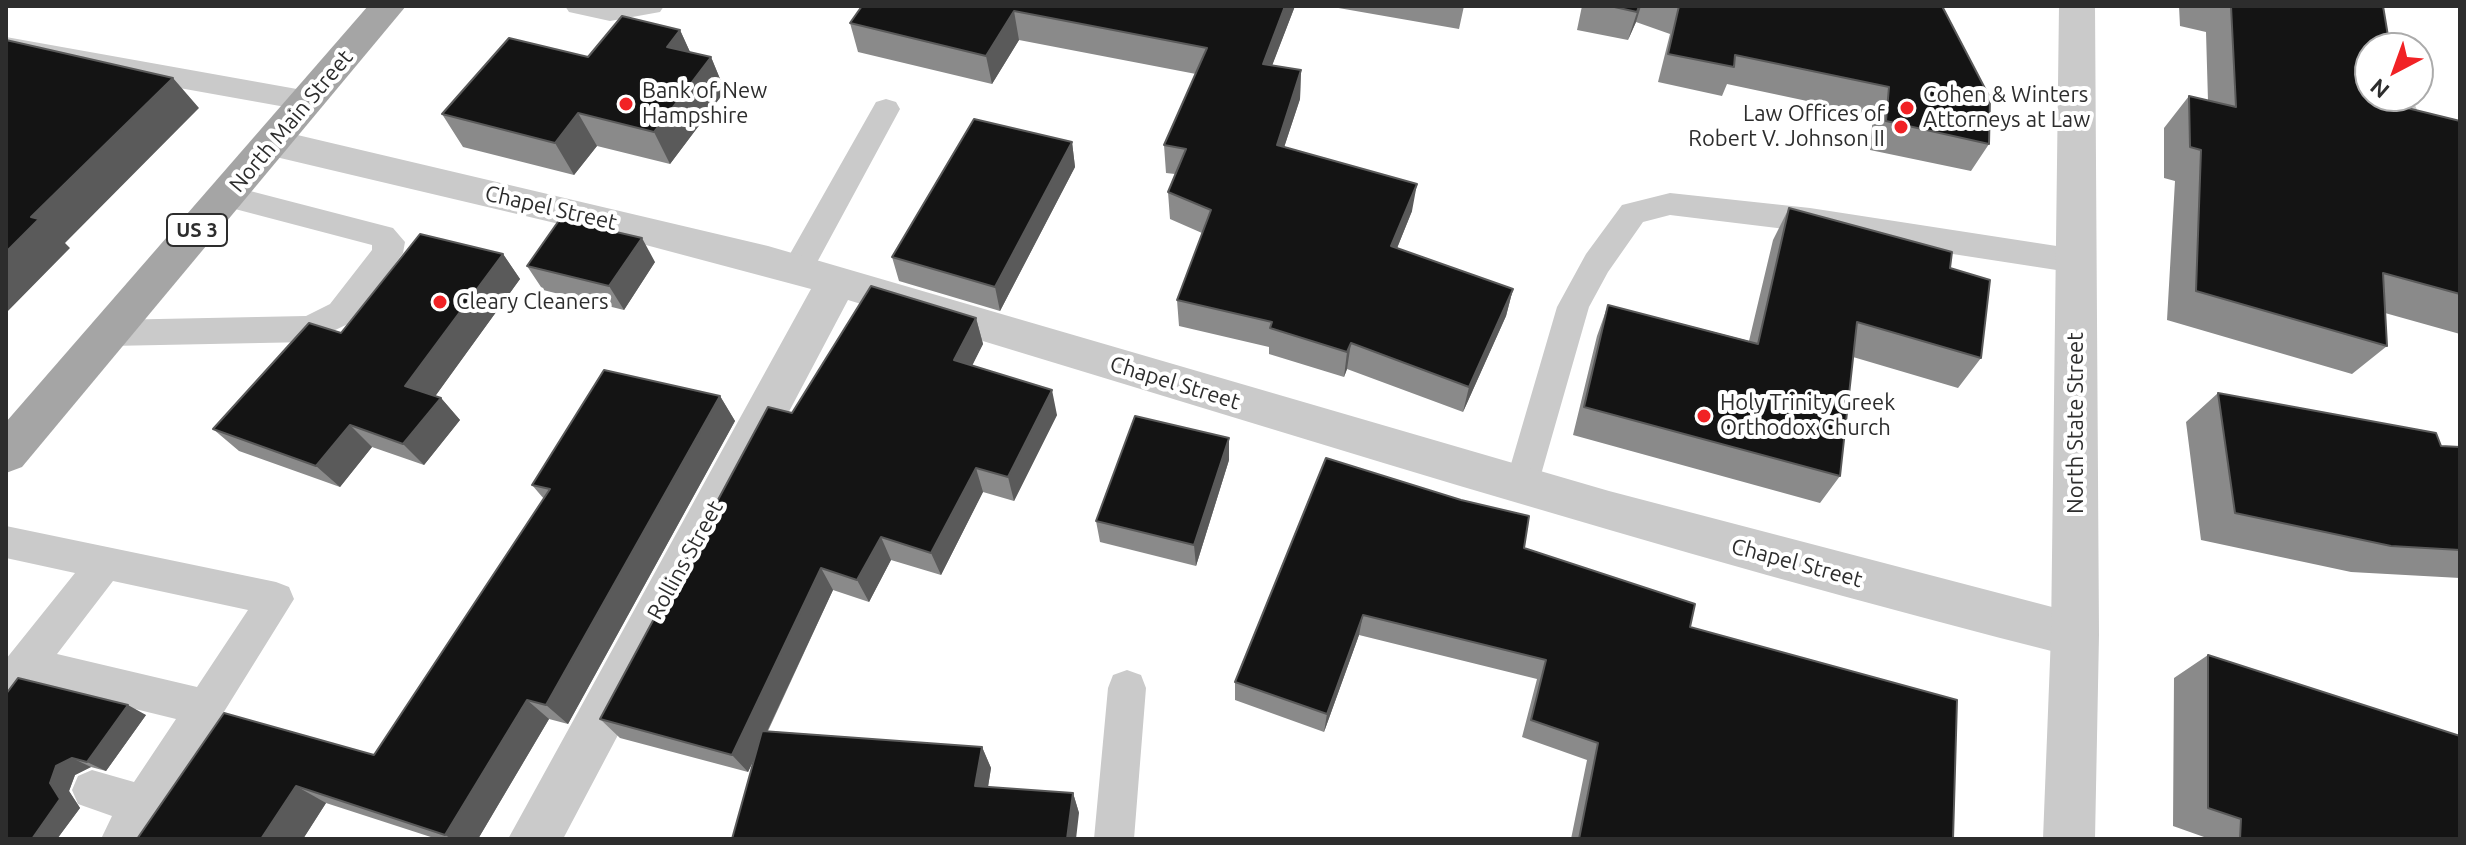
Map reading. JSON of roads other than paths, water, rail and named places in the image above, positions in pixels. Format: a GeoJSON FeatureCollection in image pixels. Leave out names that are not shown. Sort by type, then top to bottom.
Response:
{"type":"FeatureCollection","features":[{"type":"Feature","properties":{"kind":"main road","name":"North Main Street"},"geometry":{"type":"LineString","coordinates":[[6,454],[388,6]]}},
{"type":"Feature","properties":{"kind":"street","name":"North State Street"},"geometry":{"type":"LineString","coordinates":[[2069,839],[2075,635],[2077,6]]}},
{"type":"Feature","properties":{"kind":"street","name":"Chapel Street"},"geometry":{"type":"LineString","coordinates":[[272,143],[588,216],[817,276],[1522,488],[1953,606],[2075,635]]}},
{"type":"Feature","properties":{"kind":"street","name":"Rollins Street"},"geometry":{"type":"LineString","coordinates":[[534,839],[817,276]]}},
{"type":"Feature","properties":{"kind":"lane"},"geometry":{"type":"LineString","coordinates":[[579,6],[610,12],[650,6]]}},
{"type":"Feature","properties":{"kind":"lane"},"geometry":{"type":"LineString","coordinates":[[6,47],[308,101]]}},
{"type":"Feature","properties":{"kind":"lane"},"geometry":{"type":"LineString","coordinates":[[817,276],[886,109]]}},
{"type":"Feature","properties":{"kind":"lane"},"geometry":{"type":"LineString","coordinates":[[2403,112],[2412,133],[2460,147]]}},
{"type":"Feature","properties":{"kind":"lane"},"geometry":{"type":"LineString","coordinates":[[110,333],[310,329],[341,313],[387,253],[389,242],[382,236],[227,196]]}},
{"type":"Feature","properties":{"kind":"lane"},"geometry":{"type":"LineString","coordinates":[[1522,488],[1573,307],[1597,263],[1633,213],[1670,204],[1810,220],[2076,261]]}},
{"type":"Feature","properties":{"kind":"lane"},"geometry":{"type":"LineString","coordinates":[[6,542],[276,599],[121,839]]}},
{"type":"Feature","properties":{"kind":"lane"},"geometry":{"type":"LineString","coordinates":[[107,561],[16,676],[206,708]]}},
{"type":"Feature","properties":{"kind":"lane"},"geometry":{"type":"LineString","coordinates":[[1114,839],[1127,688]]}},
{"type":"Feature","properties":{"kind":"lane"},"geometry":{"type":"LineString","coordinates":[[92,790],[143,805]]}},
{"type":"Feature","properties":{"kind":"place","name":"Bank of New Hampshire"},"geometry":{"type":"Point","coordinates":[626,104]}},
{"type":"Feature","properties":{"kind":"place","name":"Cohen & Winters Attorneys at Law"},"geometry":{"type":"Point","coordinates":[1907,108]}},
{"type":"Feature","properties":{"kind":"place","name":"Law Offices of Robert V. Johnson II"},"geometry":{"type":"Point","coordinates":[1901,127]}},
{"type":"Feature","properties":{"kind":"place","name":"Cleary Cleaners"},"geometry":{"type":"Point","coordinates":[440,302]}},
{"type":"Feature","properties":{"kind":"place","name":"Holy Trinity Greek Orthodox Church"},"geometry":{"type":"Point","coordinates":[1704,416]}}]}
